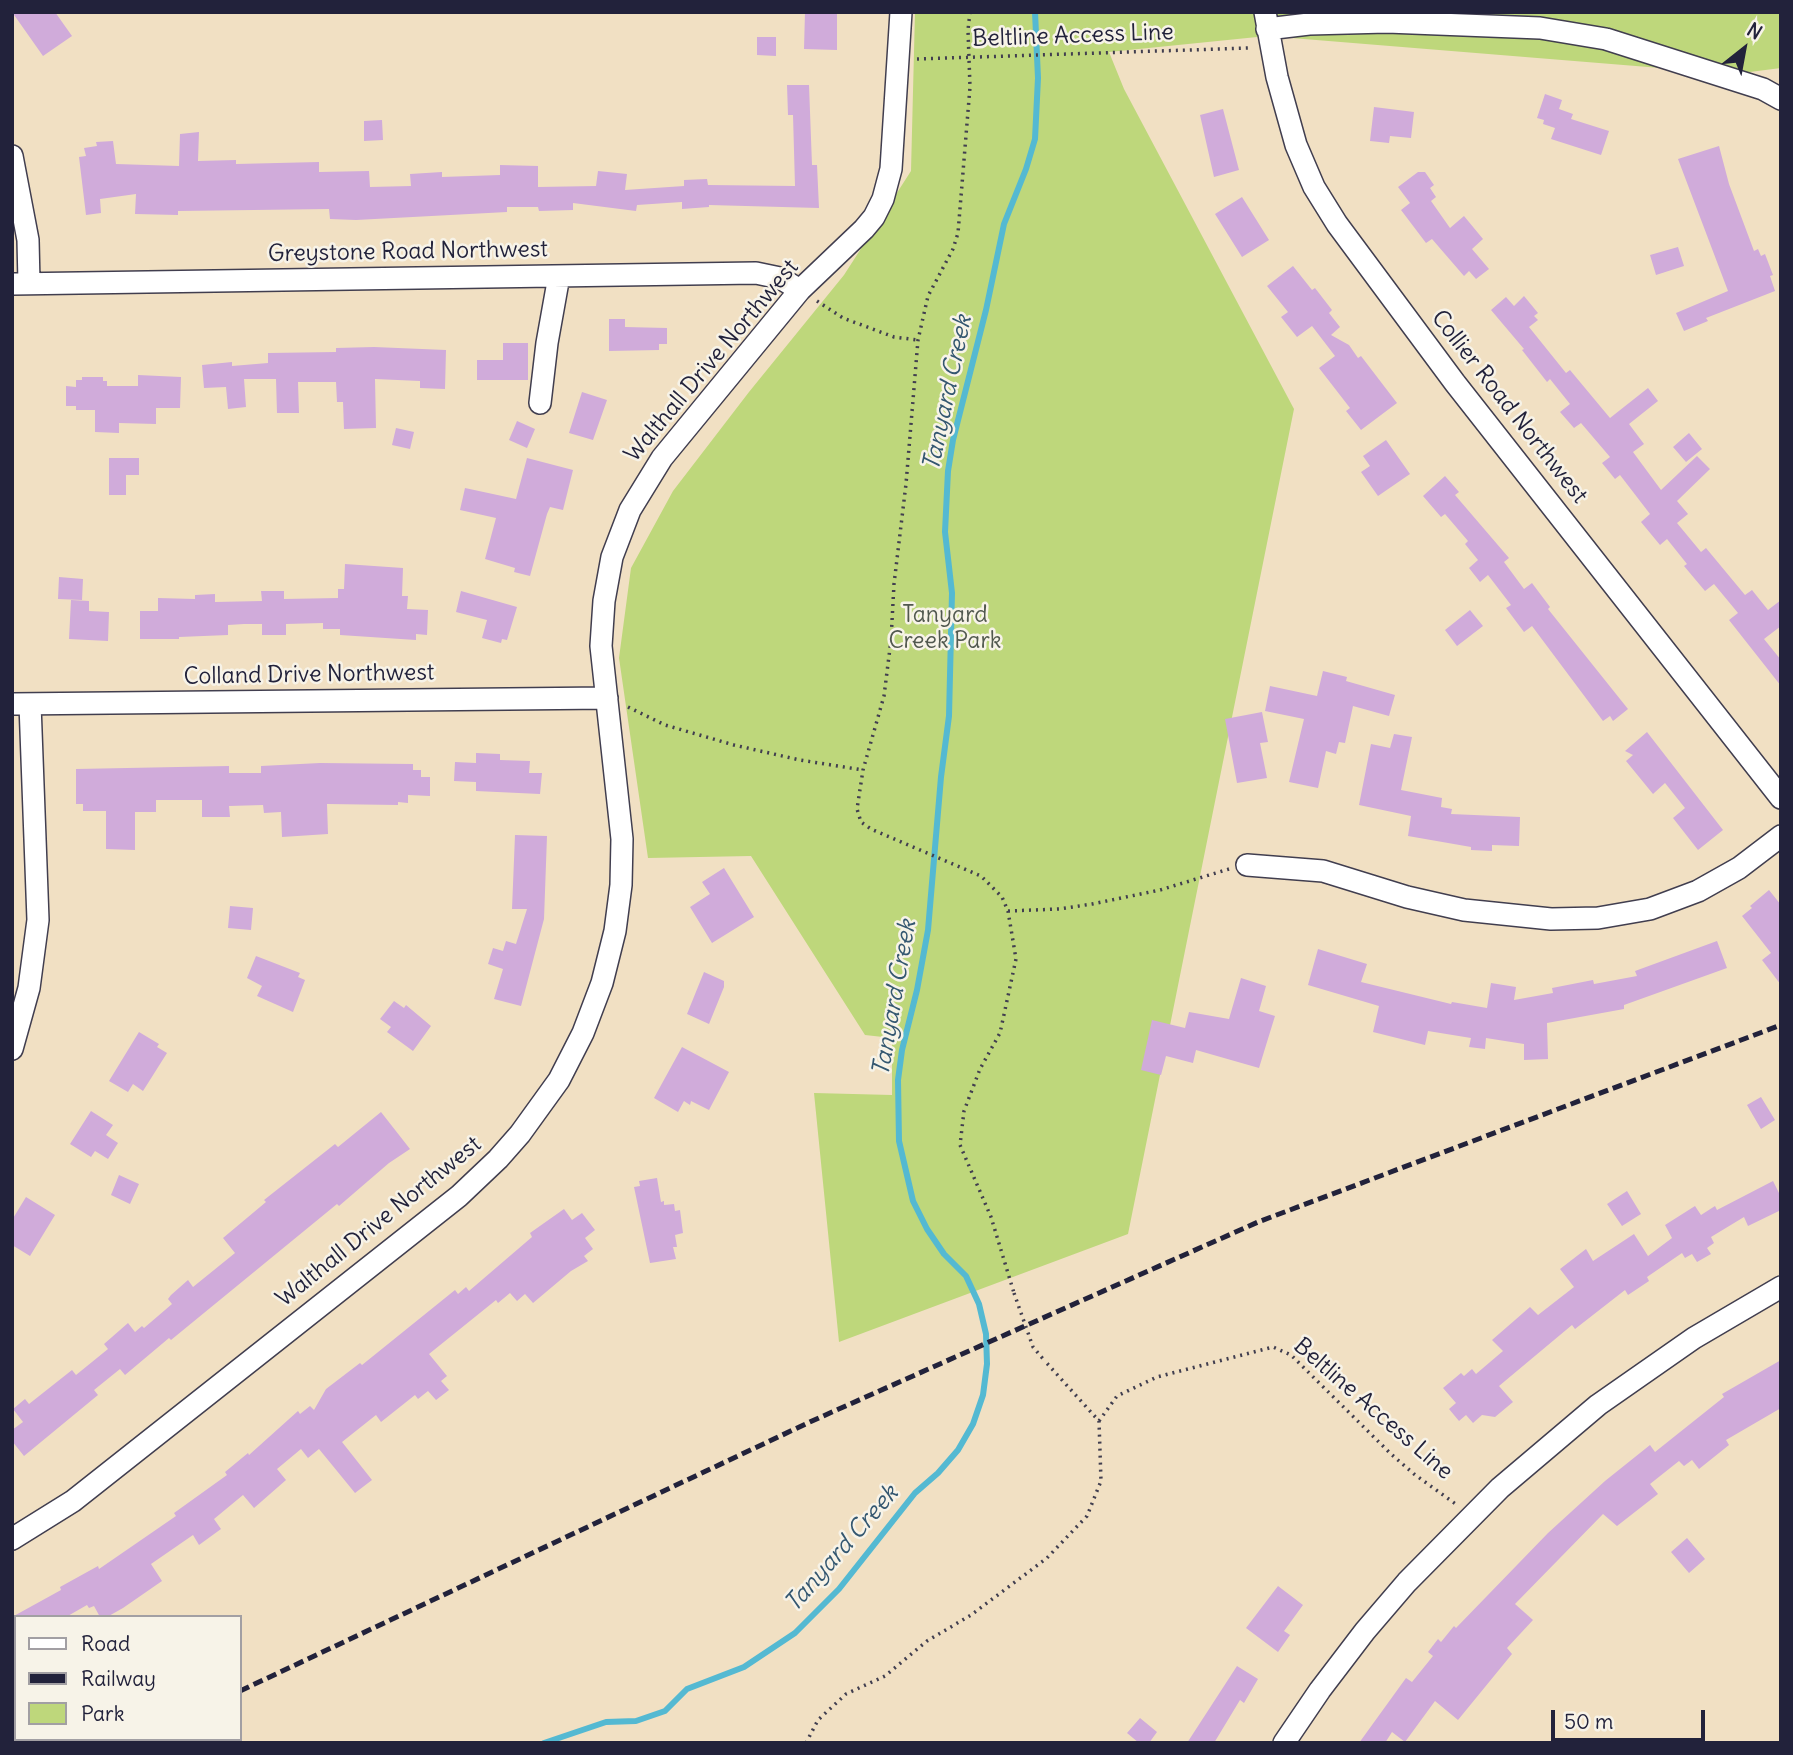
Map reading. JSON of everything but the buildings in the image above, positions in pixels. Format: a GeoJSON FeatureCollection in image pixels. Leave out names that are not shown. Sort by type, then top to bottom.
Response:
{"type":"FeatureCollection","features":[{"type":"Feature","properties":{"kind":"street","name":"Walthall Drive Northwest"},"geometry":{"type":"LineString","coordinates":[[12,1539],[73,1501],[459,1196],[529,1125],[559,1080],[583,1033],[602,983],[615,931],[621,885],[622,839],[601,646],[604,601],[612,557],[630,510],[662,458],[800,290],[874,217],[883,199],[891,169],[901,12]]}},
{"type":"Feature","properties":{"kind":"street"},"geometry":{"type":"LineString","coordinates":[[1266,20],[1309,24],[1387,22],[1540,28],[1619,43],[1763,89],[1781,99]]}},
{"type":"Feature","properties":{"kind":"street","name":"Collier Road Northwest"},"geometry":{"type":"LineString","coordinates":[[1266,20],[1277,78],[1296,145],[1314,187],[1336,224],[1455,383],[1781,798]]}},
{"type":"Feature","properties":{"kind":"street"},"geometry":{"type":"LineString","coordinates":[[12,156],[28,240],[21,283]]}},
{"type":"Feature","properties":{"kind":"street","name":"Greystone Road Northwest"},"geometry":{"type":"LineString","coordinates":[[21,283],[756,273],[780,278],[800,290]]}},
{"type":"Feature","properties":{"kind":"street"},"geometry":{"type":"LineString","coordinates":[[540,403],[559,276]]}},
{"type":"Feature","properties":{"kind":"street","name":"Colland Drive Northwest"},"geometry":{"type":"LineString","coordinates":[[21,704],[607,698]]}},
{"type":"Feature","properties":{"kind":"street"},"geometry":{"type":"LineString","coordinates":[[12,1049],[29,988],[38,920],[21,704]]}},
{"type":"Feature","properties":{"kind":"street"},"geometry":{"type":"LineString","coordinates":[[1247,865],[1324,871],[1408,897],[1464,910],[1551,919],[1598,918],[1650,909],[1699,891],[1739,868],[1781,836]]}},
{"type":"Feature","properties":{"kind":"street"},"geometry":{"type":"LineString","coordinates":[[1284,1743],[1365,1631],[1407,1582],[1500,1488],[1598,1405],[1694,1338],[1781,1287]]}},
{"type":"Feature","properties":{"kind":"path"},"geometry":{"type":"LineString","coordinates":[[806,1743],[818,1720],[846,1694],[885,1676],[928,1641],[971,1615],[1047,1559],[1087,1516],[1101,1481],[1100,1422],[1033,1347],[991,1217],[960,1145],[964,1111],[980,1069],[1000,1033],[1009,996],[1016,959],[1008,911],[994,886],[973,873],[902,844],[861,822],[857,809],[863,770],[884,696],[918,340],[928,296],[953,250],[958,233],[970,88],[970,12]]}},
{"type":"Feature","properties":{"kind":"path","name":"Beltline Access Line"},"geometry":{"type":"LineString","coordinates":[[898,60],[1249,48]]}},
{"type":"Feature","properties":{"kind":"path"},"geometry":{"type":"LineString","coordinates":[[800,290],[843,318],[894,337],[918,340]]}},
{"type":"Feature","properties":{"kind":"path"},"geometry":{"type":"LineString","coordinates":[[607,698],[665,725],[734,745],[800,760],[863,770]]}},
{"type":"Feature","properties":{"kind":"path"},"geometry":{"type":"LineString","coordinates":[[1008,911],[1059,909],[1092,904],[1160,890],[1247,865]]}},
{"type":"Feature","properties":{"kind":"path","name":"Beltline Access Line"},"geometry":{"type":"LineString","coordinates":[[1100,1422],[1117,1396],[1157,1377],[1273,1347],[1291,1355],[1398,1461],[1470,1516]]}},
{"type":"Feature","properties":{"kind":"green space","name":"Tanyard Creek Park"},"geometry":{"type":"Polygon","coordinates":[[[915,12],[1781,12],[1781,68],[1734,74],[1267,36],[1109,52],[1124,89],[1294,409],[1128,1234],[839,1342],[814,1093],[892,1095],[892,1038],[865,1035],[751,856],[648,858],[619,658],[631,568],[673,491],[844,275],[911,171],[915,12]]]}},
{"type":"Feature","properties":{"kind":"waterway","name":"Tanyard Creek"},"geometry":{"type":"LineString","coordinates":[[544,1743],[606,1722],[636,1721],[665,1711],[687,1689],[744,1667],[795,1633],[839,1589],[915,1493],[938,1473],[958,1450],[973,1424],[983,1395],[987,1364],[986,1334],[979,1304],[966,1276],[944,1254],[913,1201],[899,1141],[898,1080],[928,930],[949,716],[952,593],[945,532],[948,471],[1004,224],[1035,139],[1038,78],[1035,12]]}},
{"type":"Feature","properties":{"kind":"railway"},"geometry":{"type":"LineString","coordinates":[[242,1690],[812,1421],[1258,1222],[1781,1025]]}},
{"type":"Feature","properties":{"kind":"railway"},"geometry":{"type":"LineString","coordinates":[[132,1743],[136,1741]]}}]}
